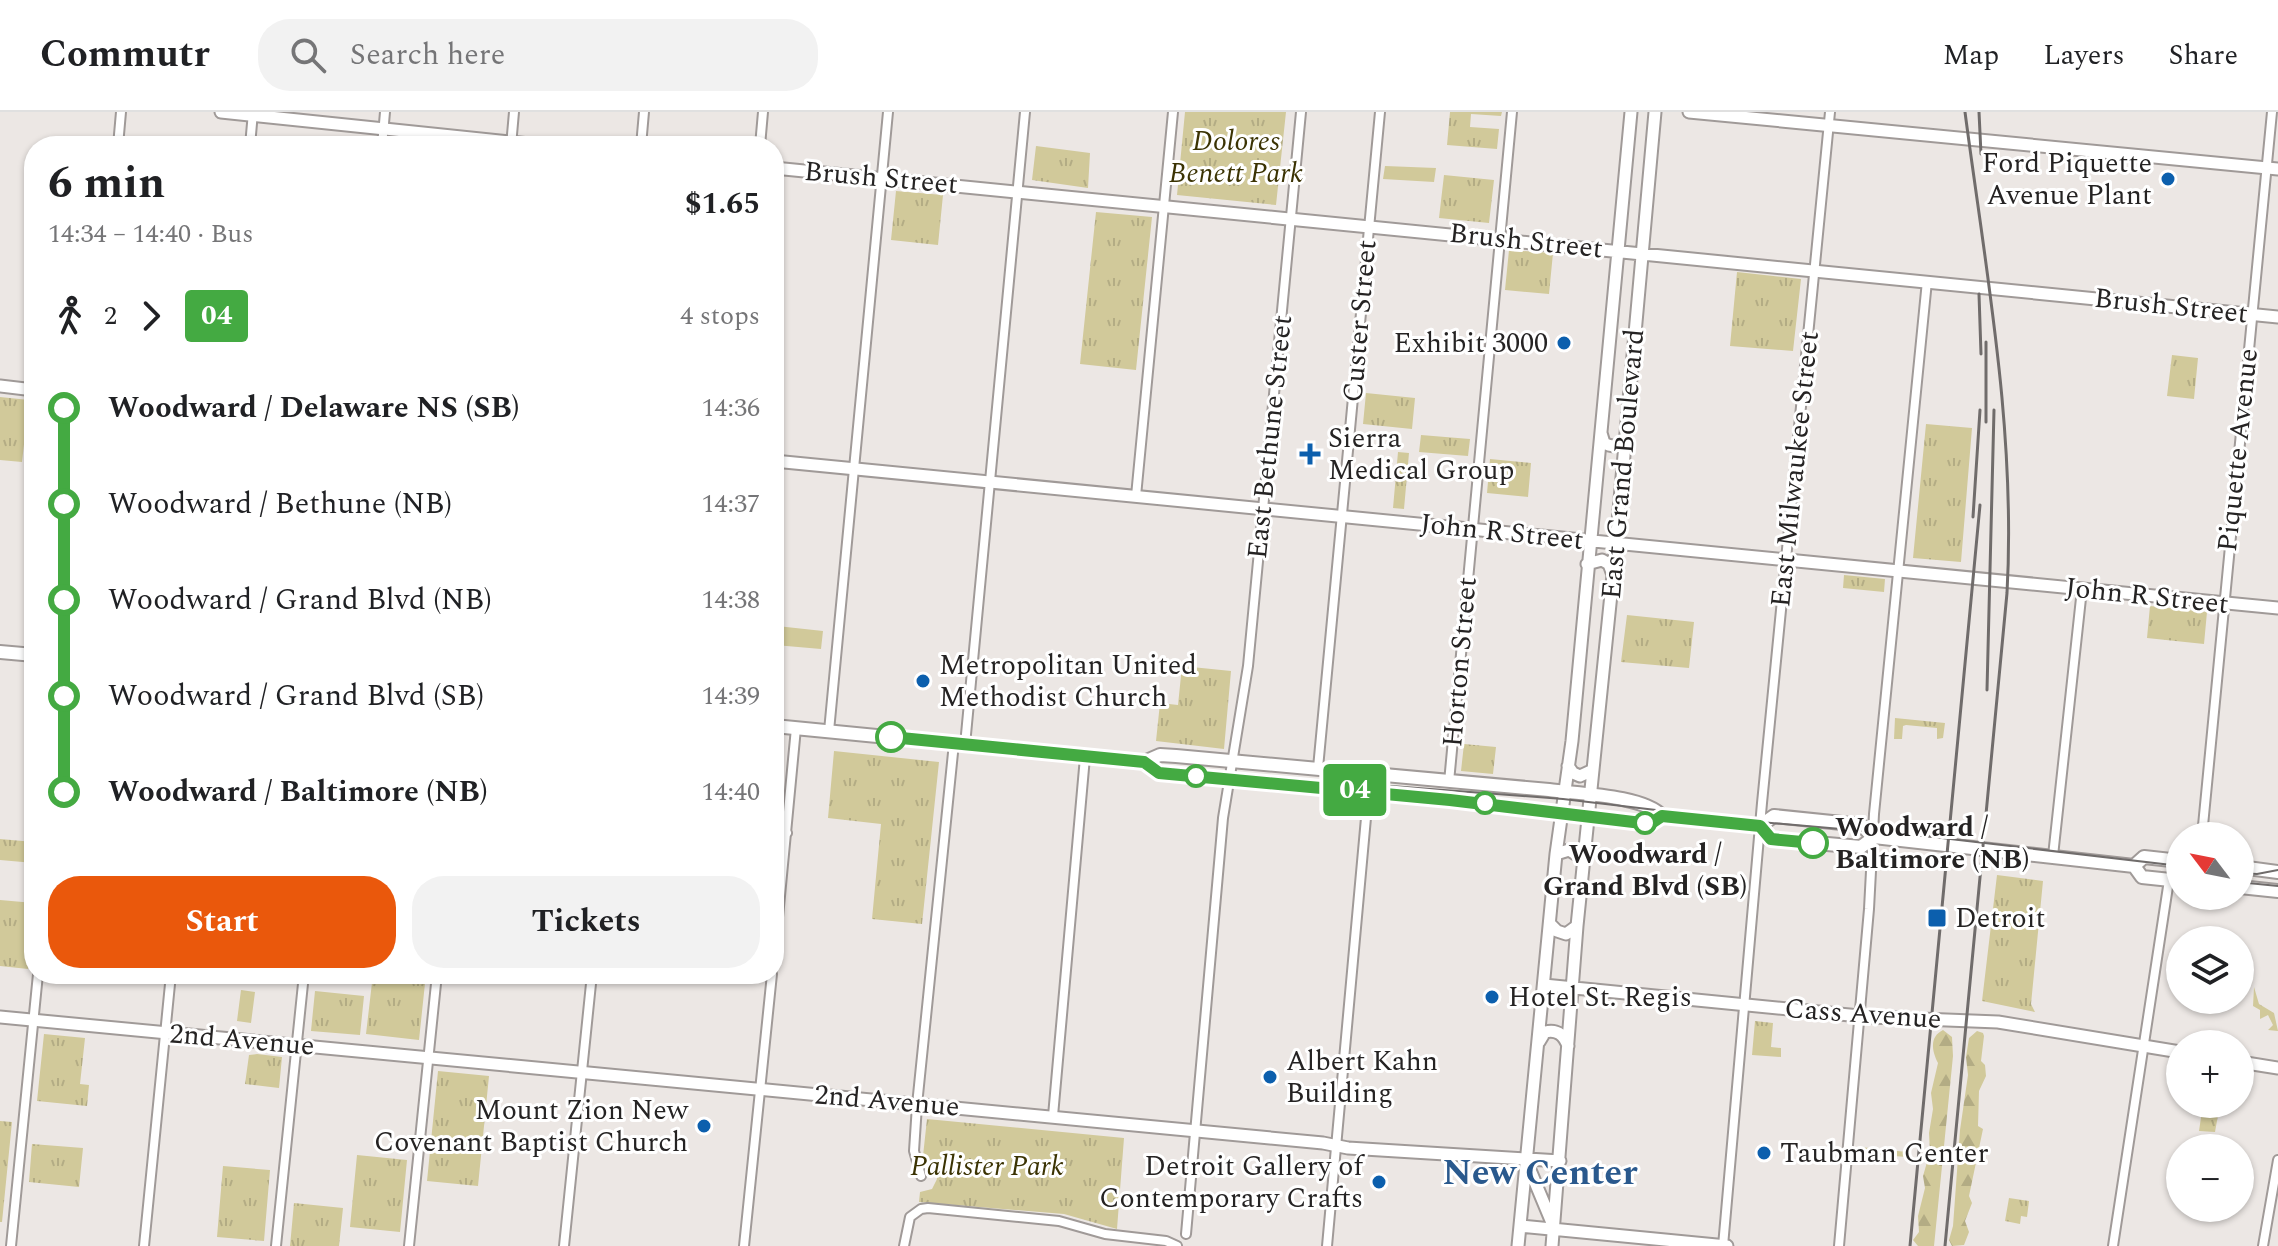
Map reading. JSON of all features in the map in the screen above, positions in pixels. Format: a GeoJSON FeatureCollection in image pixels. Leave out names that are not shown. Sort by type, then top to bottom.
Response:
{"type":"FeatureCollection","features":[{"type":"Feature","properties":{"kind":"main road"},"geometry":{"type":"LineString","coordinates":[[0,652],[24,654]]}},
{"type":"Feature","properties":{"kind":"main road"},"geometry":{"type":"LineString","coordinates":[[784,727],[1144,762],[1160,755],[1232,760],[1564,792],[1651,806],[1662,816],[1760,826],[1774,816],[1861,825],[1874,837],[2134,866],[2142,877],[2166,880]]}},
{"type":"Feature","properties":{"kind":"main road"},"geometry":{"type":"LineString","coordinates":[[1144,762],[1159,773],[1561,811],[1650,824],[1662,816]]}},
{"type":"Feature","properties":{"kind":"main road"},"geometry":{"type":"LineString","coordinates":[[1760,826],[1771,839],[1861,847],[1874,837]]}},
{"type":"Feature","properties":{"kind":"main road"},"geometry":{"type":"LineString","coordinates":[[2134,866],[2144,857],[2166,859]]}},
{"type":"Feature","properties":{"kind":"main road"},"geometry":{"type":"LineString","coordinates":[[2254,869],[2278,872]]}},
{"type":"Feature","properties":{"kind":"main road"},"geometry":{"type":"LineString","coordinates":[[2254,888],[2278,891]]}},
{"type":"Feature","properties":{"kind":"street"},"geometry":{"type":"LineString","coordinates":[[119,136],[121,112]]}},
{"type":"Feature","properties":{"kind":"street"},"geometry":{"type":"LineString","coordinates":[[221,112],[447,136]]}},
{"type":"Feature","properties":{"kind":"street"},"geometry":{"type":"LineString","coordinates":[[383,136],[385,112]]}},
{"type":"Feature","properties":{"kind":"street"},"geometry":{"type":"LineString","coordinates":[[512,136],[514,112]]}},
{"type":"Feature","properties":{"kind":"street"},"geometry":{"type":"LineString","coordinates":[[642,136],[644,112]]}},
{"type":"Feature","properties":{"kind":"street"},"geometry":{"type":"LineString","coordinates":[[761,136],[763,112]]}},
{"type":"Feature","properties":{"kind":"street"},"geometry":{"type":"LineString","coordinates":[[829,731],[888,112]]}},
{"type":"Feature","properties":{"kind":"street"},"geometry":{"type":"LineString","coordinates":[[921,1176],[914,1151],[917,1105],[990,482],[1025,112]]}},
{"type":"Feature","properties":{"kind":"street"},"geometry":{"type":"LineString","coordinates":[[1136,496],[1173,112]]}},
{"type":"Feature","properties":{"kind":"street","name":"East Bethune Street"},"geometry":{"type":"LineString","coordinates":[[1186,1234],[1228,779],[1248,666],[1301,112]]}},
{"type":"Feature","properties":{"kind":"street","name":"Custer Street"},"geometry":{"type":"LineString","coordinates":[[1318,768],[1380,112]]}},
{"type":"Feature","properties":{"kind":"street","name":"Horton Street"},"geometry":{"type":"LineString","coordinates":[[1449,782],[1512,112]]}},
{"type":"Feature","properties":{"kind":"street","name":"East Grand Boulevard"},"geometry":{"type":"LineString","coordinates":[[1518,1246],[1631,112]]}},
{"type":"Feature","properties":{"kind":"street","name":"East Grand Boulevard"},"geometry":{"type":"LineString","coordinates":[[1552,1246],[1577,926],[1626,441],[1655,112]]}},
{"type":"Feature","properties":{"kind":"street"},"geometry":{"type":"LineString","coordinates":[[1689,112],[2272,168]]}},
{"type":"Feature","properties":{"kind":"street","name":"East Milwaukee Street"},"geometry":{"type":"LineString","coordinates":[[1724,1246],[1760,826],[1830,112]]}},
{"type":"Feature","properties":{"kind":"street","name":"Piquette Avenue"},"geometry":{"type":"LineString","coordinates":[[2203,822],[2251,314],[2272,168],[2272,112]]}},
{"type":"Feature","properties":{"kind":"street"},"geometry":{"type":"LineString","coordinates":[[251,136],[253,114]]}},
{"type":"Feature","properties":{"kind":"street","name":"Brush Street"},"geometry":{"type":"LineString","coordinates":[[784,169],[2278,317]]}},
{"type":"Feature","properties":{"kind":"street"},"geometry":{"type":"LineString","coordinates":[[1839,1246],[1927,281]]}},
{"type":"Feature","properties":{"kind":"street"},"geometry":{"type":"LineString","coordinates":[[1608,347],[1621,343],[1633,350]]}},
{"type":"Feature","properties":{"kind":"street"},"geometry":{"type":"LineString","coordinates":[[0,386],[24,389]]}},
{"type":"Feature","properties":{"kind":"street"},"geometry":{"type":"LineString","coordinates":[[1600,428],[1602,439],[1610,446],[1626,441]]}},
{"type":"Feature","properties":{"kind":"street","name":"John R Street"},"geometry":{"type":"LineString","coordinates":[[784,462],[2278,608]]}},
{"type":"Feature","properties":{"kind":"street"},"geometry":{"type":"LineString","coordinates":[[1587,564],[1602,560],[1609,564],[1613,575]]}},
{"type":"Feature","properties":{"kind":"street"},"geometry":{"type":"LineString","coordinates":[[2053,856],[2082,589]]}},
{"type":"Feature","properties":{"kind":"street"},"geometry":{"type":"LineString","coordinates":[[784,862],[796,728]]}},
{"type":"Feature","properties":{"kind":"street"},"geometry":{"type":"LineString","coordinates":[[1053,1116],[1085,757]]}},
{"type":"Feature","properties":{"kind":"street"},"geometry":{"type":"LineString","coordinates":[[1568,766],[1580,776],[1593,770]]}},
{"type":"Feature","properties":{"kind":"street"},"geometry":{"type":"LineString","coordinates":[[1327,1246],[1370,774]]}},
{"type":"Feature","properties":{"kind":"street"},"geometry":{"type":"LineString","coordinates":[[1556,854],[1569,850],[1584,859]]}},
{"type":"Feature","properties":{"kind":"street"},"geometry":{"type":"LineString","coordinates":[[2113,1246],[2144,1047],[2170,910]]}},
{"type":"Feature","properties":{"kind":"street"},"geometry":{"type":"LineString","coordinates":[[1550,924],[1566,934],[1577,926]]}},
{"type":"Feature","properties":{"kind":"street"},"geometry":{"type":"LineString","coordinates":[[11,1246],[37,984]]}},
{"type":"Feature","properties":{"kind":"street"},"geometry":{"type":"LineString","coordinates":[[144,1246],[170,984]]}},
{"type":"Feature","properties":{"kind":"street"},"geometry":{"type":"LineString","coordinates":[[276,1246],[303,984]]}},
{"type":"Feature","properties":{"kind":"street"},"geometry":{"type":"LineString","coordinates":[[409,1246],[436,984]]}},
{"type":"Feature","properties":{"kind":"street"},"geometry":{"type":"LineString","coordinates":[[564,1246],[591,984]]}},
{"type":"Feature","properties":{"kind":"street"},"geometry":{"type":"LineString","coordinates":[[744,1246],[771,984]]}},
{"type":"Feature","properties":{"kind":"street","name":"Cass Avenue"},"geometry":{"type":"LineString","coordinates":[[1544,985],[1860,1016],[1998,1022],[2166,1050]]}},
{"type":"Feature","properties":{"kind":"street","name":"2nd Avenue"},"geometry":{"type":"LineString","coordinates":[[0,1017],[1195,1132],[1560,1161]]}},
{"type":"Feature","properties":{"kind":"street"},"geometry":{"type":"LineString","coordinates":[[1538,1045],[1542,1036],[1550,1031],[1560,1033],[1568,1046]]}},
{"type":"Feature","properties":{"kind":"street"},"geometry":{"type":"LineString","coordinates":[[2254,1064],[2278,1068]]}},
{"type":"Feature","properties":{"kind":"street"},"geometry":{"type":"LineString","coordinates":[[1526,1159],[1554,1229]]}},
{"type":"Feature","properties":{"kind":"street"},"geometry":{"type":"LineString","coordinates":[[2263,1246],[2278,1160]]}},
{"type":"Feature","properties":{"kind":"street"},"geometry":{"type":"LineString","coordinates":[[904,1246],[908,1222],[914,1213],[936,1208],[1059,1221],[1118,1236],[1166,1241],[1177,1246]]}},
{"type":"Feature","properties":{"kind":"street"},"geometry":{"type":"LineString","coordinates":[[1520,1226],[1724,1246]]}},
{"type":"Feature","properties":{"kind":"green space","name":"Dolores Benett Park"},"geometry":{"type":"Polygon","coordinates":[[[1185,112],[1286,112],[1276,205],[1177,195],[1185,112]]]}},
{"type":"Feature","properties":{"kind":"green space"},"geometry":{"type":"Polygon","coordinates":[[[1450,112],[1502,112],[1501,116],[1471,114],[1470,127],[1499,129],[1497,149],[1447,145],[1450,112]]]}},
{"type":"Feature","properties":{"kind":"green space"},"geometry":{"type":"Polygon","coordinates":[[[1036,146],[1090,153],[1088,188],[1032,180],[1036,146]]]}},
{"type":"Feature","properties":{"kind":"green space"},"geometry":{"type":"Polygon","coordinates":[[[1385,166],[1436,168],[1434,182],[1383,179],[1385,166]]]}},
{"type":"Feature","properties":{"kind":"green space"},"geometry":{"type":"Polygon","coordinates":[[[1444,175],[1494,180],[1489,223],[1439,218],[1444,175]]]}},
{"type":"Feature","properties":{"kind":"green space"},"geometry":{"type":"Polygon","coordinates":[[[896,191],[943,195],[938,245],[891,240],[896,191]]]}},
{"type":"Feature","properties":{"kind":"green space"},"geometry":{"type":"Polygon","coordinates":[[[1096,212],[1152,217],[1136,370],[1080,364],[1096,212]]]}},
{"type":"Feature","properties":{"kind":"green space"},"geometry":{"type":"Polygon","coordinates":[[[1509,250],[1553,253],[1549,294],[1505,290],[1509,250]]]}},
{"type":"Feature","properties":{"kind":"green space"},"geometry":{"type":"Polygon","coordinates":[[[1737,272],[1801,279],[1793,351],[1730,346],[1737,272]]]}},
{"type":"Feature","properties":{"kind":"green space"},"geometry":{"type":"Polygon","coordinates":[[[2172,355],[2198,358],[2194,399],[2167,396],[2172,355]]]}},
{"type":"Feature","properties":{"kind":"green space"},"geometry":{"type":"Polygon","coordinates":[[[1366,393],[1415,398],[1412,429],[1363,424],[1366,393]]]}},
{"type":"Feature","properties":{"kind":"green space"},"geometry":{"type":"Polygon","coordinates":[[[0,397],[24,399],[22,462],[0,460],[0,397]]]}},
{"type":"Feature","properties":{"kind":"green space"},"geometry":{"type":"Polygon","coordinates":[[[1926,424],[1972,428],[1961,562],[1913,558],[1926,424]]]}},
{"type":"Feature","properties":{"kind":"green space"},"geometry":{"type":"Polygon","coordinates":[[[1421,435],[1470,439],[1468,456],[1419,452],[1421,435]]]}},
{"type":"Feature","properties":{"kind":"green space"},"geometry":{"type":"Polygon","coordinates":[[[1398,452],[1409,453],[1404,509],[1393,508],[1398,452]]]}},
{"type":"Feature","properties":{"kind":"green space"},"geometry":{"type":"Polygon","coordinates":[[[1490,459],[1531,463],[1528,497],[1487,493],[1490,459]]]}},
{"type":"Feature","properties":{"kind":"green space"},"geometry":{"type":"Polygon","coordinates":[[[1844,575],[1885,579],[1884,592],[1843,588],[1844,575]]]}},
{"type":"Feature","properties":{"kind":"green space"},"geometry":{"type":"Polygon","coordinates":[[[2150,606],[2207,612],[2204,644],[2147,638],[2150,606]]]}},
{"type":"Feature","properties":{"kind":"green space"},"geometry":{"type":"Polygon","coordinates":[[[1627,615],[1694,622],[1689,668],[1621,662],[1627,615]]]}},
{"type":"Feature","properties":{"kind":"green space"},"geometry":{"type":"Polygon","coordinates":[[[784,627],[823,631],[821,649],[784,646],[784,627]]]}},
{"type":"Feature","properties":{"kind":"green space"},"geometry":{"type":"Polygon","coordinates":[[[1182,666],[1231,671],[1224,749],[1156,741],[1160,703],[1178,705],[1182,666]]]}},
{"type":"Feature","properties":{"kind":"green space"},"geometry":{"type":"Polygon","coordinates":[[[1895,718],[1945,723],[1943,738],[1937,739],[1937,728],[1906,725],[1903,726],[1902,739],[1894,739],[1895,718]]]}},
{"type":"Feature","properties":{"kind":"green space"},"geometry":{"type":"Polygon","coordinates":[[[1464,744],[1496,747],[1493,774],[1461,771],[1464,744]]]}},
{"type":"Feature","properties":{"kind":"green space"},"geometry":{"type":"Polygon","coordinates":[[[834,751],[939,762],[922,924],[872,919],[881,824],[828,818],[834,751]]]}},
{"type":"Feature","properties":{"kind":"green space"},"geometry":{"type":"Polygon","coordinates":[[[0,839],[24,841],[24,862],[0,860],[0,839]]]}},
{"type":"Feature","properties":{"kind":"green space"},"geometry":{"type":"Polygon","coordinates":[[[1997,875],[2043,881],[2031,1004],[2035,1012],[1982,1001],[1997,875]]]}},
{"type":"Feature","properties":{"kind":"green space"},"geometry":{"type":"Polygon","coordinates":[[[0,900],[24,902],[24,969],[0,966],[0,900]]]}},
{"type":"Feature","properties":{"kind":"green space"},"geometry":{"type":"Polygon","coordinates":[[[372,984],[425,984],[419,1040],[366,1034],[372,984]]]}},
{"type":"Feature","properties":{"kind":"green space"},"geometry":{"type":"Polygon","coordinates":[[[2254,987],[2259,1004],[2274,1013],[2278,1031],[2268,1030],[2273,1025],[2268,1015],[2260,1019],[2260,1010],[2254,1007],[2254,987]]]}},
{"type":"Feature","properties":{"kind":"green space"},"geometry":{"type":"Polygon","coordinates":[[[241,990],[255,992],[251,1023],[237,1021],[241,990]]]}},
{"type":"Feature","properties":{"kind":"green space"},"geometry":{"type":"Polygon","coordinates":[[[315,991],[364,996],[360,1035],[311,1031],[315,991]]]}},
{"type":"Feature","properties":{"kind":"green space"},"geometry":{"type":"Polygon","coordinates":[[[1755,1021],[1773,1023],[1771,1047],[1781,1048],[1781,1057],[1752,1055],[1755,1021]]]}},
{"type":"Feature","properties":{"kind":"green space"},"geometry":{"type":"Polygon","coordinates":[[[1943,1030],[1952,1037],[1953,1056],[1934,1246],[1918,1246],[1913,1240],[1919,1232],[1918,1216],[1925,1188],[1923,1176],[1930,1152],[1931,1093],[1938,1063],[1933,1045],[1935,1036],[1943,1030]]]}},
{"type":"Feature","properties":{"kind":"green space"},"geometry":{"type":"Polygon","coordinates":[[[1977,1031],[1984,1036],[1981,1061],[1985,1065],[1986,1076],[1979,1091],[1978,1126],[1983,1129],[1969,1196],[1972,1203],[1965,1221],[1969,1232],[1964,1245],[1952,1246],[1949,1240],[1968,1075],[1966,1057],[1969,1038],[1977,1031]]]}},
{"type":"Feature","properties":{"kind":"green space"},"geometry":{"type":"Polygon","coordinates":[[[44,1034],[85,1038],[80,1084],[89,1085],[87,1106],[37,1101],[44,1034]]]}},
{"type":"Feature","properties":{"kind":"green space"},"geometry":{"type":"Polygon","coordinates":[[[249,1055],[282,1057],[279,1088],[245,1084],[249,1055]]]}},
{"type":"Feature","properties":{"kind":"green space"},"geometry":{"type":"Polygon","coordinates":[[[438,1071],[489,1076],[478,1186],[427,1181],[438,1071]]]}},
{"type":"Feature","properties":{"kind":"green space"},"geometry":{"type":"Polygon","coordinates":[[[2201,1118],[2218,1118],[2215,1132],[2199,1131],[2201,1118]]]}},
{"type":"Feature","properties":{"kind":"green space","name":"Pallister Park"},"geometry":{"type":"Polygon","coordinates":[[[927,1119],[1124,1138],[1117,1229],[1064,1214],[919,1202],[920,1192],[932,1189],[937,1179],[935,1168],[923,1156],[927,1119]]]}},
{"type":"Feature","properties":{"kind":"green space"},"geometry":{"type":"Polygon","coordinates":[[[0,1121],[12,1122],[2,1222],[0,1222],[0,1121]]]}},
{"type":"Feature","properties":{"kind":"green space"},"geometry":{"type":"Polygon","coordinates":[[[32,1144],[83,1148],[79,1187],[29,1182],[32,1144]]]}},
{"type":"Feature","properties":{"kind":"green space"},"geometry":{"type":"Polygon","coordinates":[[[1860,1147],[1907,1152],[1906,1157],[1860,1153],[1860,1147]]]}},
{"type":"Feature","properties":{"kind":"green space"},"geometry":{"type":"Polygon","coordinates":[[[357,1155],[407,1160],[400,1232],[350,1227],[357,1155]]]}},
{"type":"Feature","properties":{"kind":"green space"},"geometry":{"type":"Polygon","coordinates":[[[223,1166],[270,1170],[264,1241],[217,1237],[223,1166]]]}},
{"type":"Feature","properties":{"kind":"green space"},"geometry":{"type":"Polygon","coordinates":[[[2009,1198],[2029,1201],[2027,1217],[2021,1216],[2020,1224],[2005,1221],[2009,1198]]]}},
{"type":"Feature","properties":{"kind":"green space"},"geometry":{"type":"Polygon","coordinates":[[[294,1203],[343,1208],[339,1246],[290,1246],[294,1203]]]}},
{"type":"Feature","properties":{"kind":"tram line"},"geometry":{"type":"LineString","coordinates":[[1325,781],[1563,799],[2166,864]]}},
{"type":"Feature","properties":{"kind":"tram line"},"geometry":{"type":"LineString","coordinates":[[2254,874],[2278,870]]}},
{"type":"Feature","properties":{"kind":"tram line"},"geometry":{"type":"LineString","coordinates":[[2254,884],[2278,886]]}},
{"type":"Feature","properties":{"kind":"railway"},"geometry":{"type":"LineString","coordinates":[[1945,1246],[2007,593],[2009,532],[1997,352],[1965,112]]}},
{"type":"Feature","properties":{"kind":"railway"},"geometry":{"type":"LineString","coordinates":[[1979,112],[1981,154]]}},
{"type":"Feature","properties":{"kind":"railway"},"geometry":{"type":"LineString","coordinates":[[1979,294],[1981,354]]}},
{"type":"Feature","properties":{"kind":"railway"},"geometry":{"type":"LineString","coordinates":[[1986,342],[1986,422]]}},
{"type":"Feature","properties":{"kind":"railway"},"geometry":{"type":"LineString","coordinates":[[1973,517],[1980,410]]}},
{"type":"Feature","properties":{"kind":"railway"},"geometry":{"type":"LineString","coordinates":[[1987,690],[1994,410]]}},
{"type":"Feature","properties":{"kind":"railway"},"geometry":{"type":"LineString","coordinates":[[1910,1246],[1980,505]]}},
{"type":"Feature","properties":{"kind":"bus line","name":"04"},"geometry":{"type":"LineString","coordinates":[[891,737],[1144,762],[1159,773],[1561,811],[1650,824],[1662,816],[1760,826],[1771,839],[1813,843]]}},
{"type":"Feature","properties":{"kind":"place","name":"Ford Piquette Avenue Plant"},"geometry":{"type":"Point","coordinates":[2168,179]}},
{"type":"Feature","properties":{"kind":"place","name":"Exhibit 3000"},"geometry":{"type":"Point","coordinates":[1564,343]}},
{"type":"Feature","properties":{"kind":"place","name":"Sierra Medical Group"},"geometry":{"type":"Point","coordinates":[1310,454]}},
{"type":"Feature","properties":{"kind":"place","name":"Metropolitan United Methodist Church"},"geometry":{"type":"Point","coordinates":[923,681]}},
{"type":"Feature","properties":{"kind":"place","name":"Woodward / Grand Blvd (SB)"},"geometry":{"type":"Point","coordinates":[1645,823]}},
{"type":"Feature","properties":{"kind":"place","name":"Woodward / Baltimore (NB)"},"geometry":{"type":"Point","coordinates":[1813,843]}},
{"type":"Feature","properties":{"kind":"place","name":"Detroit"},"geometry":{"type":"Point","coordinates":[1937,918]}},
{"type":"Feature","properties":{"kind":"place","name":"Hotel St. Regis"},"geometry":{"type":"Point","coordinates":[1492,997]}},
{"type":"Feature","properties":{"kind":"place","name":"Albert Kahn Building"},"geometry":{"type":"Point","coordinates":[1270,1077]}},
{"type":"Feature","properties":{"kind":"place","name":"Mount Zion New Covenant Baptist Church"},"geometry":{"type":"Point","coordinates":[704,1126]}},
{"type":"Feature","properties":{"kind":"place","name":"Taubman Center"},"geometry":{"type":"Point","coordinates":[1764,1153]}},
{"type":"Feature","properties":{"kind":"place","name":"Detroit Gallery of Contemporary Crafts"},"geometry":{"type":"Point","coordinates":[1379,1182]}},
{"type":"Feature","properties":{"kind":"district","name":"New Center"},"geometry":{"type":"Point","coordinates":[1540,1173]}}]}
